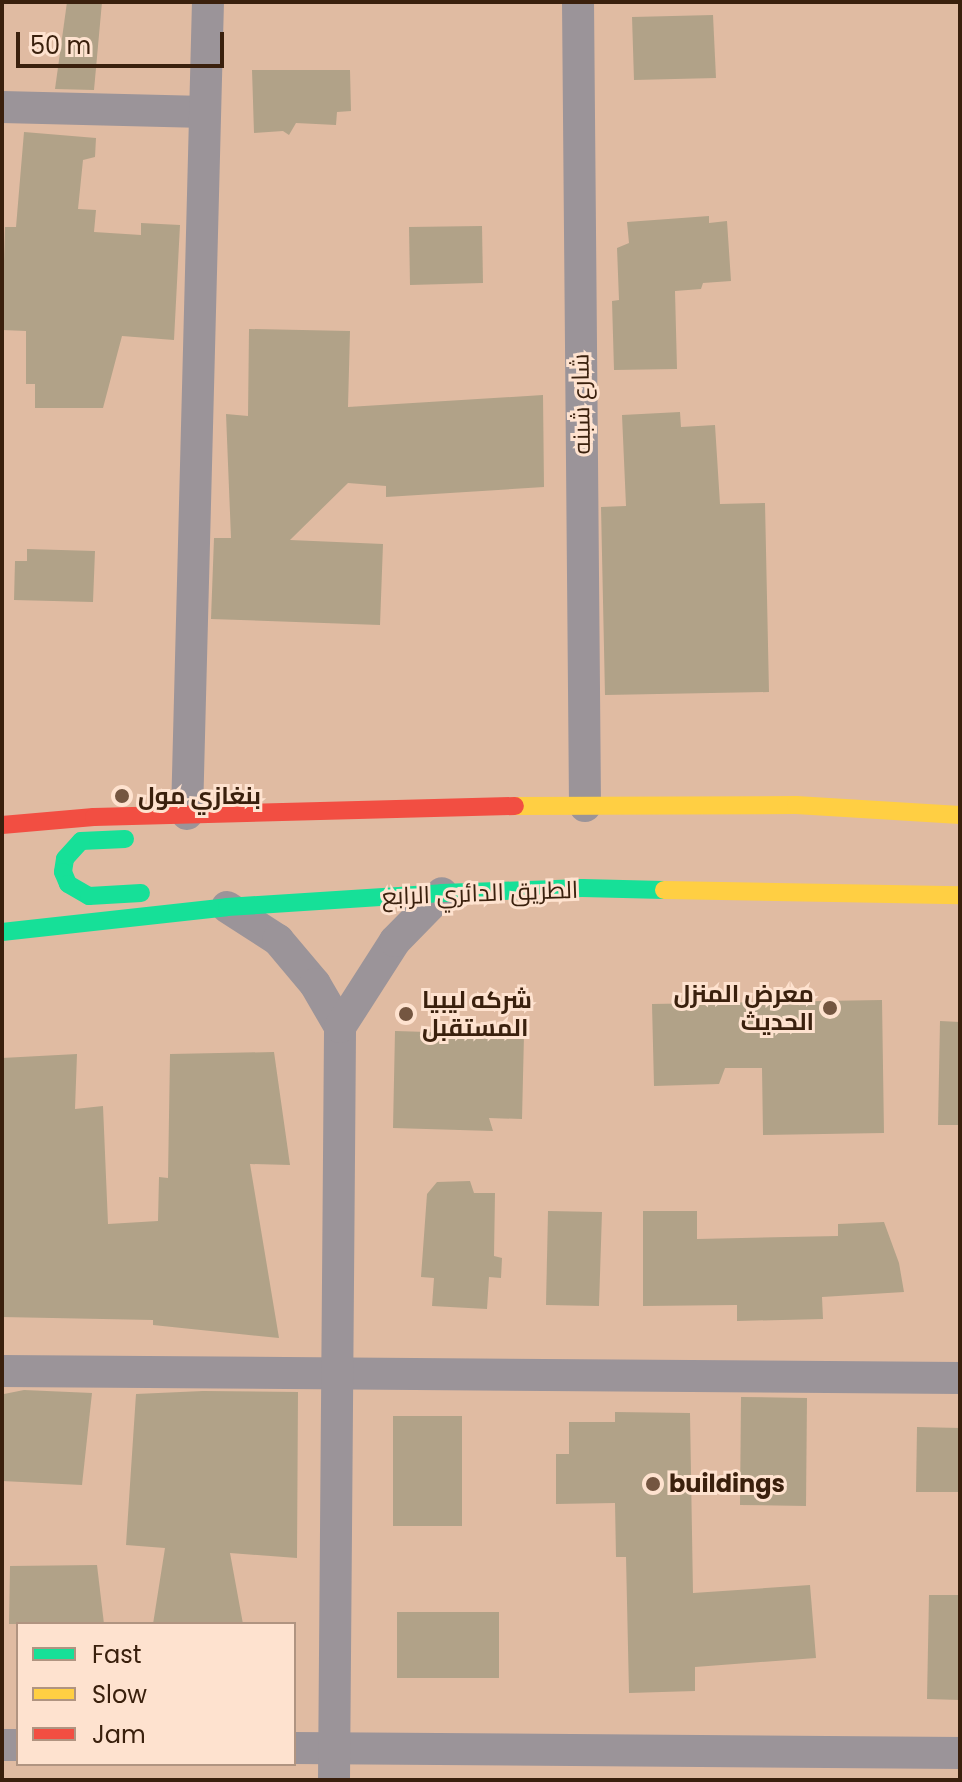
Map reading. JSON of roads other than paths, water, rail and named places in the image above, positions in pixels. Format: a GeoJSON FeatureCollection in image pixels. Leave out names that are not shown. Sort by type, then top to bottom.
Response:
{"type":"FeatureCollection","features":[{"type":"Feature","properties":{"kind":"main road"},"geometry":{"type":"LineString","coordinates":[[2,825],[187,814],[398,807],[796,805],[960,815]]}},
{"type":"Feature","properties":{"kind":"main road"},"geometry":{"type":"LineString","coordinates":[[340,831],[398,807]]}},
{"type":"Feature","properties":{"kind":"main road"},"geometry":{"type":"LineString","coordinates":[[140,839],[81,841],[65,859],[63,872],[68,884],[89,896],[165,891]]}},
{"type":"Feature","properties":{"kind":"main road"},"geometry":{"type":"LineString","coordinates":[[335,882],[363,898]]}},
{"type":"Feature","properties":{"kind":"main road","name":"الطريق الدائري الرابع"},"geometry":{"type":"LineString","coordinates":[[2,932],[227,907],[442,893],[582,888],[960,895]]}},
{"type":"Feature","properties":{"kind":"street"},"geometry":{"type":"LineString","coordinates":[[187,814],[208,2]]}},
{"type":"Feature","properties":{"kind":"street","name":"شارع شبنه"},"geometry":{"type":"LineString","coordinates":[[578,2],[585,806]]}},
{"type":"Feature","properties":{"kind":"street"},"geometry":{"type":"LineString","coordinates":[[2,107],[205,112]]}},
{"type":"Feature","properties":{"kind":"street"},"geometry":{"type":"LineString","coordinates":[[340,1027],[395,941],[442,893]]}},
{"type":"Feature","properties":{"kind":"street"},"geometry":{"type":"LineString","coordinates":[[227,907],[278,940],[315,984],[340,1027],[334,1780]]}},
{"type":"Feature","properties":{"kind":"street"},"geometry":{"type":"LineString","coordinates":[[2,1371],[960,1378]]}},
{"type":"Feature","properties":{"kind":"street"},"geometry":{"type":"LineString","coordinates":[[296,1748],[960,1753]]}},
{"type":"Feature","properties":{"kind":"place","name":"بنغازي مول"},"geometry":{"type":"Point","coordinates":[122,796]}},
{"type":"Feature","properties":{"kind":"place","name":"معرض المنزل الحديث"},"geometry":{"type":"Point","coordinates":[830,1008]}},
{"type":"Feature","properties":{"kind":"place","name":"شركه ليبيا المستقبل"},"geometry":{"type":"Point","coordinates":[406,1014]}},
{"type":"Feature","properties":{"kind":"place","name":"buildings"},"geometry":{"type":"Point","coordinates":[653,1484]}}]}
